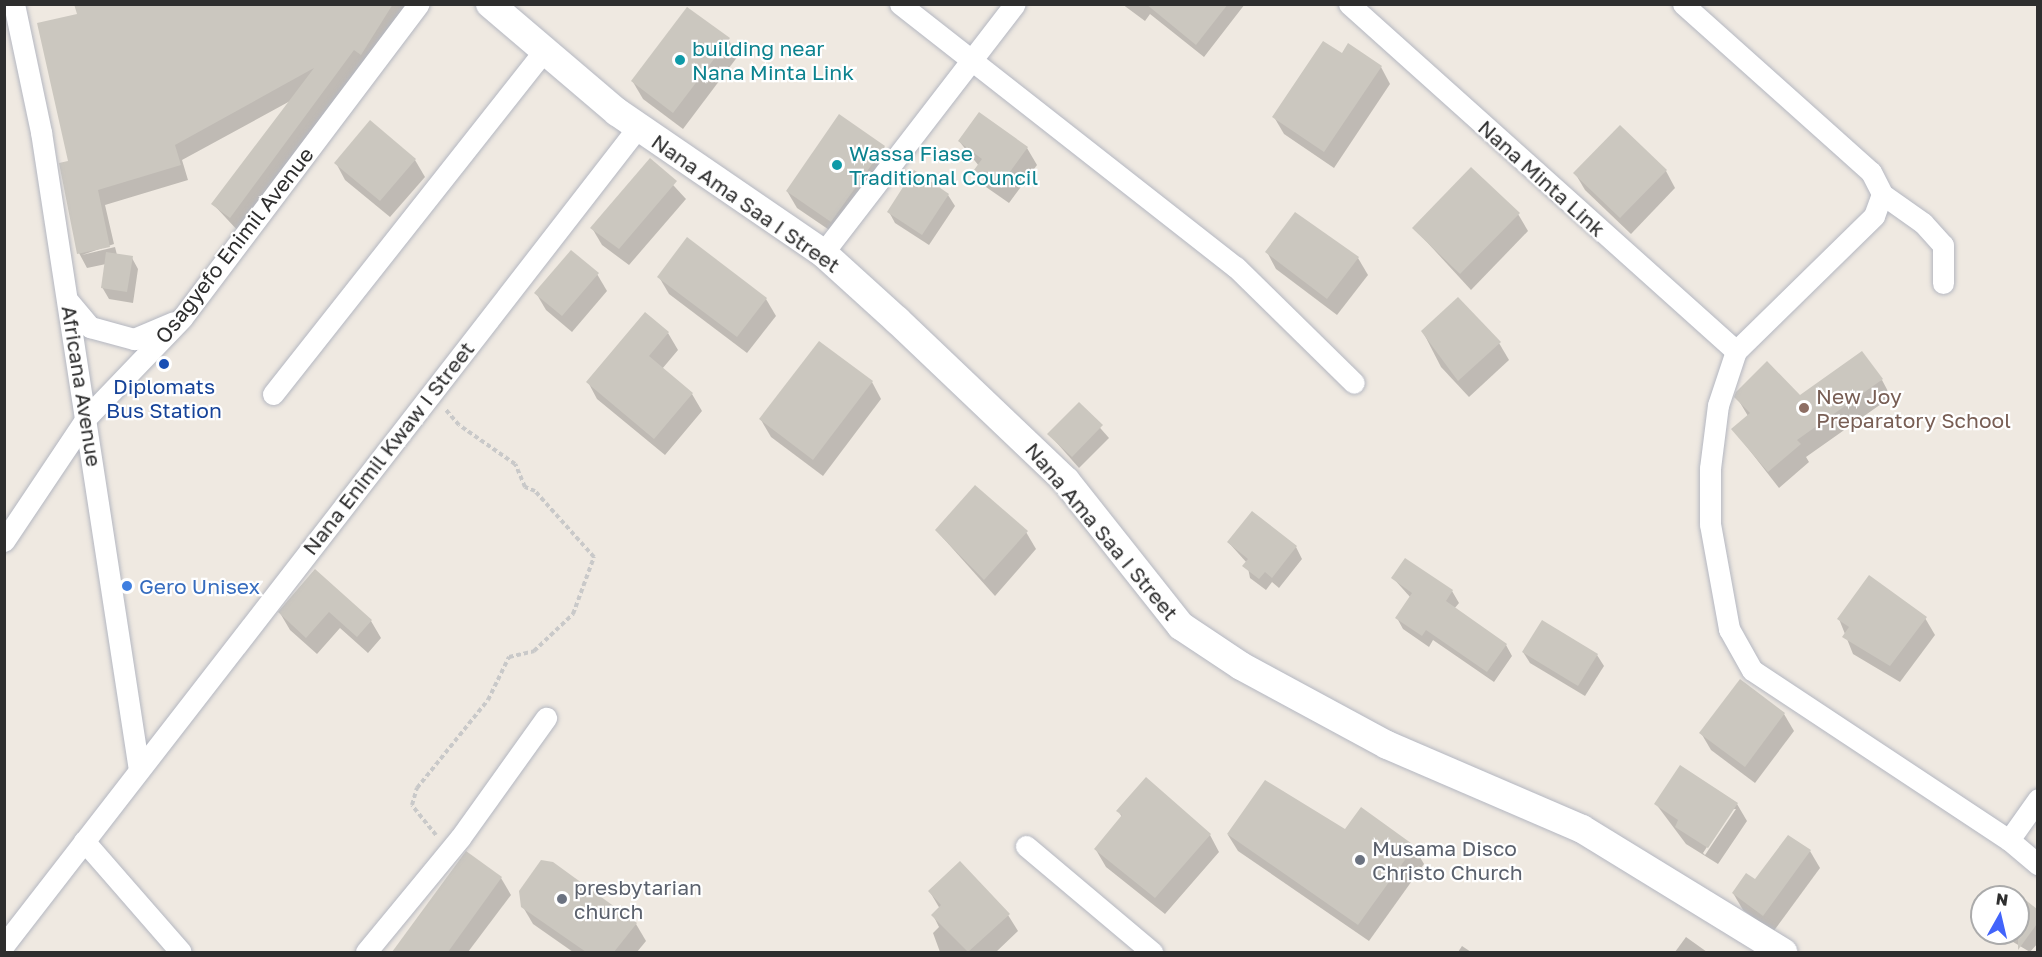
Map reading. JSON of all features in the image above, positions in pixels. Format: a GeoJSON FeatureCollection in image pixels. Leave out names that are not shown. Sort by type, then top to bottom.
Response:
{"type":"FeatureCollection","features":[{"type":"Feature","properties":{"kind":"street","name":"Africana Avenue"},"geometry":{"type":"LineString","coordinates":[[14,4],[69,302],[139,770]]}},
{"type":"Feature","properties":{"kind":"street","name":"Osagyefo Enimil Avenue"},"geometry":{"type":"LineString","coordinates":[[4,541],[87,417],[182,318],[419,4]]}},
{"type":"Feature","properties":{"kind":"street","name":"Nana Ama Saa I Street"},"geometry":{"type":"LineString","coordinates":[[490,4],[638,127],[823,254],[1014,426],[1066,481],[1181,626],[1241,666],[1387,745],[1582,829],[1783,952]]}},
{"type":"Feature","properties":{"kind":"street"},"geometry":{"type":"LineString","coordinates":[[900,4],[1236,267],[1354,383]]}},
{"type":"Feature","properties":{"kind":"street"},"geometry":{"type":"LineString","coordinates":[[823,254],[971,58],[1015,4]]}},
{"type":"Feature","properties":{"kind":"street","name":"Nana Minta Link"},"geometry":{"type":"LineString","coordinates":[[1348,4],[1736,351]]}},
{"type":"Feature","properties":{"kind":"street"},"geometry":{"type":"LineString","coordinates":[[1683,4],[1871,172],[1882,194],[1943,246],[1943,283]]}},
{"type":"Feature","properties":{"kind":"street"},"geometry":{"type":"LineString","coordinates":[[273,394],[544,51]]}},
{"type":"Feature","properties":{"kind":"street","name":"Nana Enimil Kwaw I Street"},"geometry":{"type":"LineString","coordinates":[[4,945],[638,127]]}},
{"type":"Feature","properties":{"kind":"street"},"geometry":{"type":"LineString","coordinates":[[1882,194],[1874,216],[1736,351],[1718,405],[1710,524],[1729,629],[1740,653],[1752,670],[1785,694],[2009,840],[2037,864]]}},
{"type":"Feature","properties":{"kind":"street"},"geometry":{"type":"LineString","coordinates":[[69,302],[90,327],[134,339],[182,318]]}},
{"type":"Feature","properties":{"kind":"street"},"geometry":{"type":"LineString","coordinates":[[366,952],[438,864],[546,718]]}},
{"type":"Feature","properties":{"kind":"street"},"geometry":{"type":"LineString","coordinates":[[2009,840],[2037,800]]}},
{"type":"Feature","properties":{"kind":"street"},"geometry":{"type":"LineString","coordinates":[[84,841],[181,952]]}},
{"type":"Feature","properties":{"kind":"street"},"geometry":{"type":"LineString","coordinates":[[1026,846],[1152,952]]}},
{"type":"Feature","properties":{"kind":"path"},"geometry":{"type":"LineString","coordinates":[[431,392],[459,425],[515,465],[525,487],[535,491],[594,557],[573,614],[534,651],[509,657],[488,700],[417,788],[412,804],[424,827],[438,837],[438,864]]}},
{"type":"Feature","properties":{"kind":"building"},"geometry":{"type":"Polygon","coordinates":[[[74,4],[393,4],[361,55],[354,50],[230,218],[211,204],[314,68],[175,145],[181,165],[98,190],[110,247],[77,254],[59,163],[68,161],[37,23],[77,14],[74,4]]]}},
{"type":"Feature","properties":{"kind":"building"},"geometry":{"type":"Polygon","coordinates":[[[1146,4],[1228,4],[1196,45],[1146,4]]]}},
{"type":"Feature","properties":{"kind":"building","name":"building near Nana Minta Link"},"geometry":{"type":"Polygon","coordinates":[[[687,7],[730,38],[673,113],[631,81],[687,7]]]}},
{"type":"Feature","properties":{"kind":"building"},"geometry":{"type":"Polygon","coordinates":[[[1323,41],[1342,53],[1348,43],[1382,66],[1324,152],[1272,117],[1323,41]]]}},
{"type":"Feature","properties":{"kind":"building"},"geometry":{"type":"Polygon","coordinates":[[[979,112],[1028,147],[999,187],[974,170],[982,159],[958,141],[979,112]]]}},
{"type":"Feature","properties":{"kind":"building","name":"Wassa Fiase Traditional Council"},"geometry":{"type":"Polygon","coordinates":[[[839,114],[885,146],[831,222],[786,191],[839,114]]]}},
{"type":"Feature","properties":{"kind":"building"},"geometry":{"type":"Polygon","coordinates":[[[370,120],[416,159],[380,201],[334,163],[370,120]]]}},
{"type":"Feature","properties":{"kind":"building"},"geometry":{"type":"Polygon","coordinates":[[[1620,125],[1667,170],[1620,218],[1573,173],[1620,125]]]}},
{"type":"Feature","properties":{"kind":"building"},"geometry":{"type":"Polygon","coordinates":[[[650,158],[677,181],[619,249],[590,228],[650,158]]]}},
{"type":"Feature","properties":{"kind":"building"},"geometry":{"type":"Polygon","coordinates":[[[1471,167],[1520,213],[1460,274],[1412,228],[1471,167]]]}},
{"type":"Feature","properties":{"kind":"building"},"geometry":{"type":"Polygon","coordinates":[[[914,170],[949,194],[922,235],[887,212],[914,170]]]}},
{"type":"Feature","properties":{"kind":"building"},"geometry":{"type":"Polygon","coordinates":[[[1295,212],[1359,257],[1327,299],[1265,252],[1295,212]]]}},
{"type":"Feature","properties":{"kind":"building"},"geometry":{"type":"Polygon","coordinates":[[[687,237],[767,298],[737,337],[657,277],[687,237]]]}},
{"type":"Feature","properties":{"kind":"building"},"geometry":{"type":"Polygon","coordinates":[[[571,250],[599,273],[562,316],[534,293],[571,250]]]}},
{"type":"Feature","properties":{"kind":"building"},"geometry":{"type":"Polygon","coordinates":[[[106,252],[133,256],[127,292],[101,288],[106,252]]]}},
{"type":"Feature","properties":{"kind":"building"},"geometry":{"type":"Polygon","coordinates":[[[1458,297],[1501,342],[1458,381],[1421,331],[1458,297]]]}},
{"type":"Feature","properties":{"kind":"building"},"geometry":{"type":"Polygon","coordinates":[[[645,312],[669,332],[649,356],[693,393],[654,439],[586,382],[645,312]]]}},
{"type":"Feature","properties":{"kind":"building"},"geometry":{"type":"Polygon","coordinates":[[[819,341],[873,381],[813,460],[759,419],[819,341]]]}},
{"type":"Feature","properties":{"kind":"building"},"geometry":{"type":"Polygon","coordinates":[[[1862,351],[1883,379],[1797,440],[1801,444],[1768,472],[1731,429],[1750,413],[1734,397],[1736,392],[1767,361],[1800,395],[1862,351]]]}},
{"type":"Feature","properties":{"kind":"building"},"geometry":{"type":"Polygon","coordinates":[[[1079,402],[1103,425],[1072,457],[1047,434],[1079,402]]]}},
{"type":"Feature","properties":{"kind":"building"},"geometry":{"type":"Polygon","coordinates":[[[975,485],[1028,531],[984,580],[935,530],[975,485]]]}},
{"type":"Feature","properties":{"kind":"building"},"geometry":{"type":"Polygon","coordinates":[[[1252,511],[1297,546],[1272,578],[1265,572],[1259,579],[1242,566],[1248,559],[1227,542],[1252,511]]]}},
{"type":"Feature","properties":{"kind":"building"},"geometry":{"type":"Polygon","coordinates":[[[1405,558],[1453,590],[1446,601],[1507,644],[1487,672],[1426,630],[1422,636],[1395,618],[1412,593],[1391,578],[1405,558]]]}},
{"type":"Feature","properties":{"kind":"building"},"geometry":{"type":"Polygon","coordinates":[[[315,569],[372,620],[357,637],[329,612],[306,638],[278,612],[315,569]]]}},
{"type":"Feature","properties":{"kind":"building"},"geometry":{"type":"Polygon","coordinates":[[[1869,575],[1927,617],[1890,666],[1842,637],[1849,627],[1837,619],[1869,575]]]}},
{"type":"Feature","properties":{"kind":"building"},"geometry":{"type":"Polygon","coordinates":[[[1542,620],[1598,654],[1578,686],[1522,652],[1542,620]]]}},
{"type":"Feature","properties":{"kind":"building"},"geometry":{"type":"Polygon","coordinates":[[[1740,679],[1785,713],[1745,767],[1699,733],[1740,679]]]}},
{"type":"Feature","properties":{"kind":"building"},"geometry":{"type":"Polygon","coordinates":[[[1680,765],[1738,803],[1708,848],[1675,827],[1678,820],[1654,804],[1680,765]]]}},
{"type":"Feature","properties":{"kind":"building"},"geometry":{"type":"Polygon","coordinates":[[[1146,777],[1211,834],[1155,898],[1094,849],[1122,815],[1116,811],[1146,777]]]}},
{"type":"Feature","properties":{"kind":"building"},"geometry":{"type":"Polygon","coordinates":[[[1265,780],[1345,829],[1361,807],[1415,846],[1358,925],[1227,834],[1265,780]]]}},
{"type":"Feature","properties":{"kind":"building"},"geometry":{"type":"Polygon","coordinates":[[[1788,835],[1811,850],[1763,916],[1732,893],[1746,873],[1755,879],[1788,835]]]}},
{"type":"Feature","properties":{"kind":"building"},"geometry":{"type":"Polygon","coordinates":[[[466,851],[502,877],[448,952],[392,952],[466,851]]]}},
{"type":"Feature","properties":{"kind":"building","name":"presbytarian church"},"geometry":{"type":"Polygon","coordinates":[[[541,860],[553,862],[637,923],[614,952],[586,952],[521,907],[519,891],[541,860]]]}},
{"type":"Feature","properties":{"kind":"building"},"geometry":{"type":"Polygon","coordinates":[[[960,861],[1010,914],[968,952],[931,915],[941,905],[928,891],[960,861]]]}},
{"type":"Feature","properties":{"kind":"building"},"geometry":{"type":"Polygon","coordinates":[[[2030,903],[2037,909],[2037,924],[2030,934],[2030,903]]]}},
{"type":"Feature","properties":{"kind":"place","name":"building near Nana Minta Link"},"geometry":{"type":"Point","coordinates":[680,60]}},
{"type":"Feature","properties":{"kind":"place","name":"Wassa Fiase Traditional Council"},"geometry":{"type":"Point","coordinates":[837,165]}},
{"type":"Feature","properties":{"kind":"place","name":"Diplomats Bus Station"},"geometry":{"type":"Point","coordinates":[164,364]}},
{"type":"Feature","properties":{"kind":"place","name":"New Joy Preparatory School"},"geometry":{"type":"Point","coordinates":[1804,408]}},
{"type":"Feature","properties":{"kind":"place","name":"Gero Unisex"},"geometry":{"type":"Point","coordinates":[127,586]}},
{"type":"Feature","properties":{"kind":"place","name":"Musama Disco Christo Church"},"geometry":{"type":"Point","coordinates":[1360,860]}},
{"type":"Feature","properties":{"kind":"place","name":"presbytarian church"},"geometry":{"type":"Point","coordinates":[562,899]}}]}
